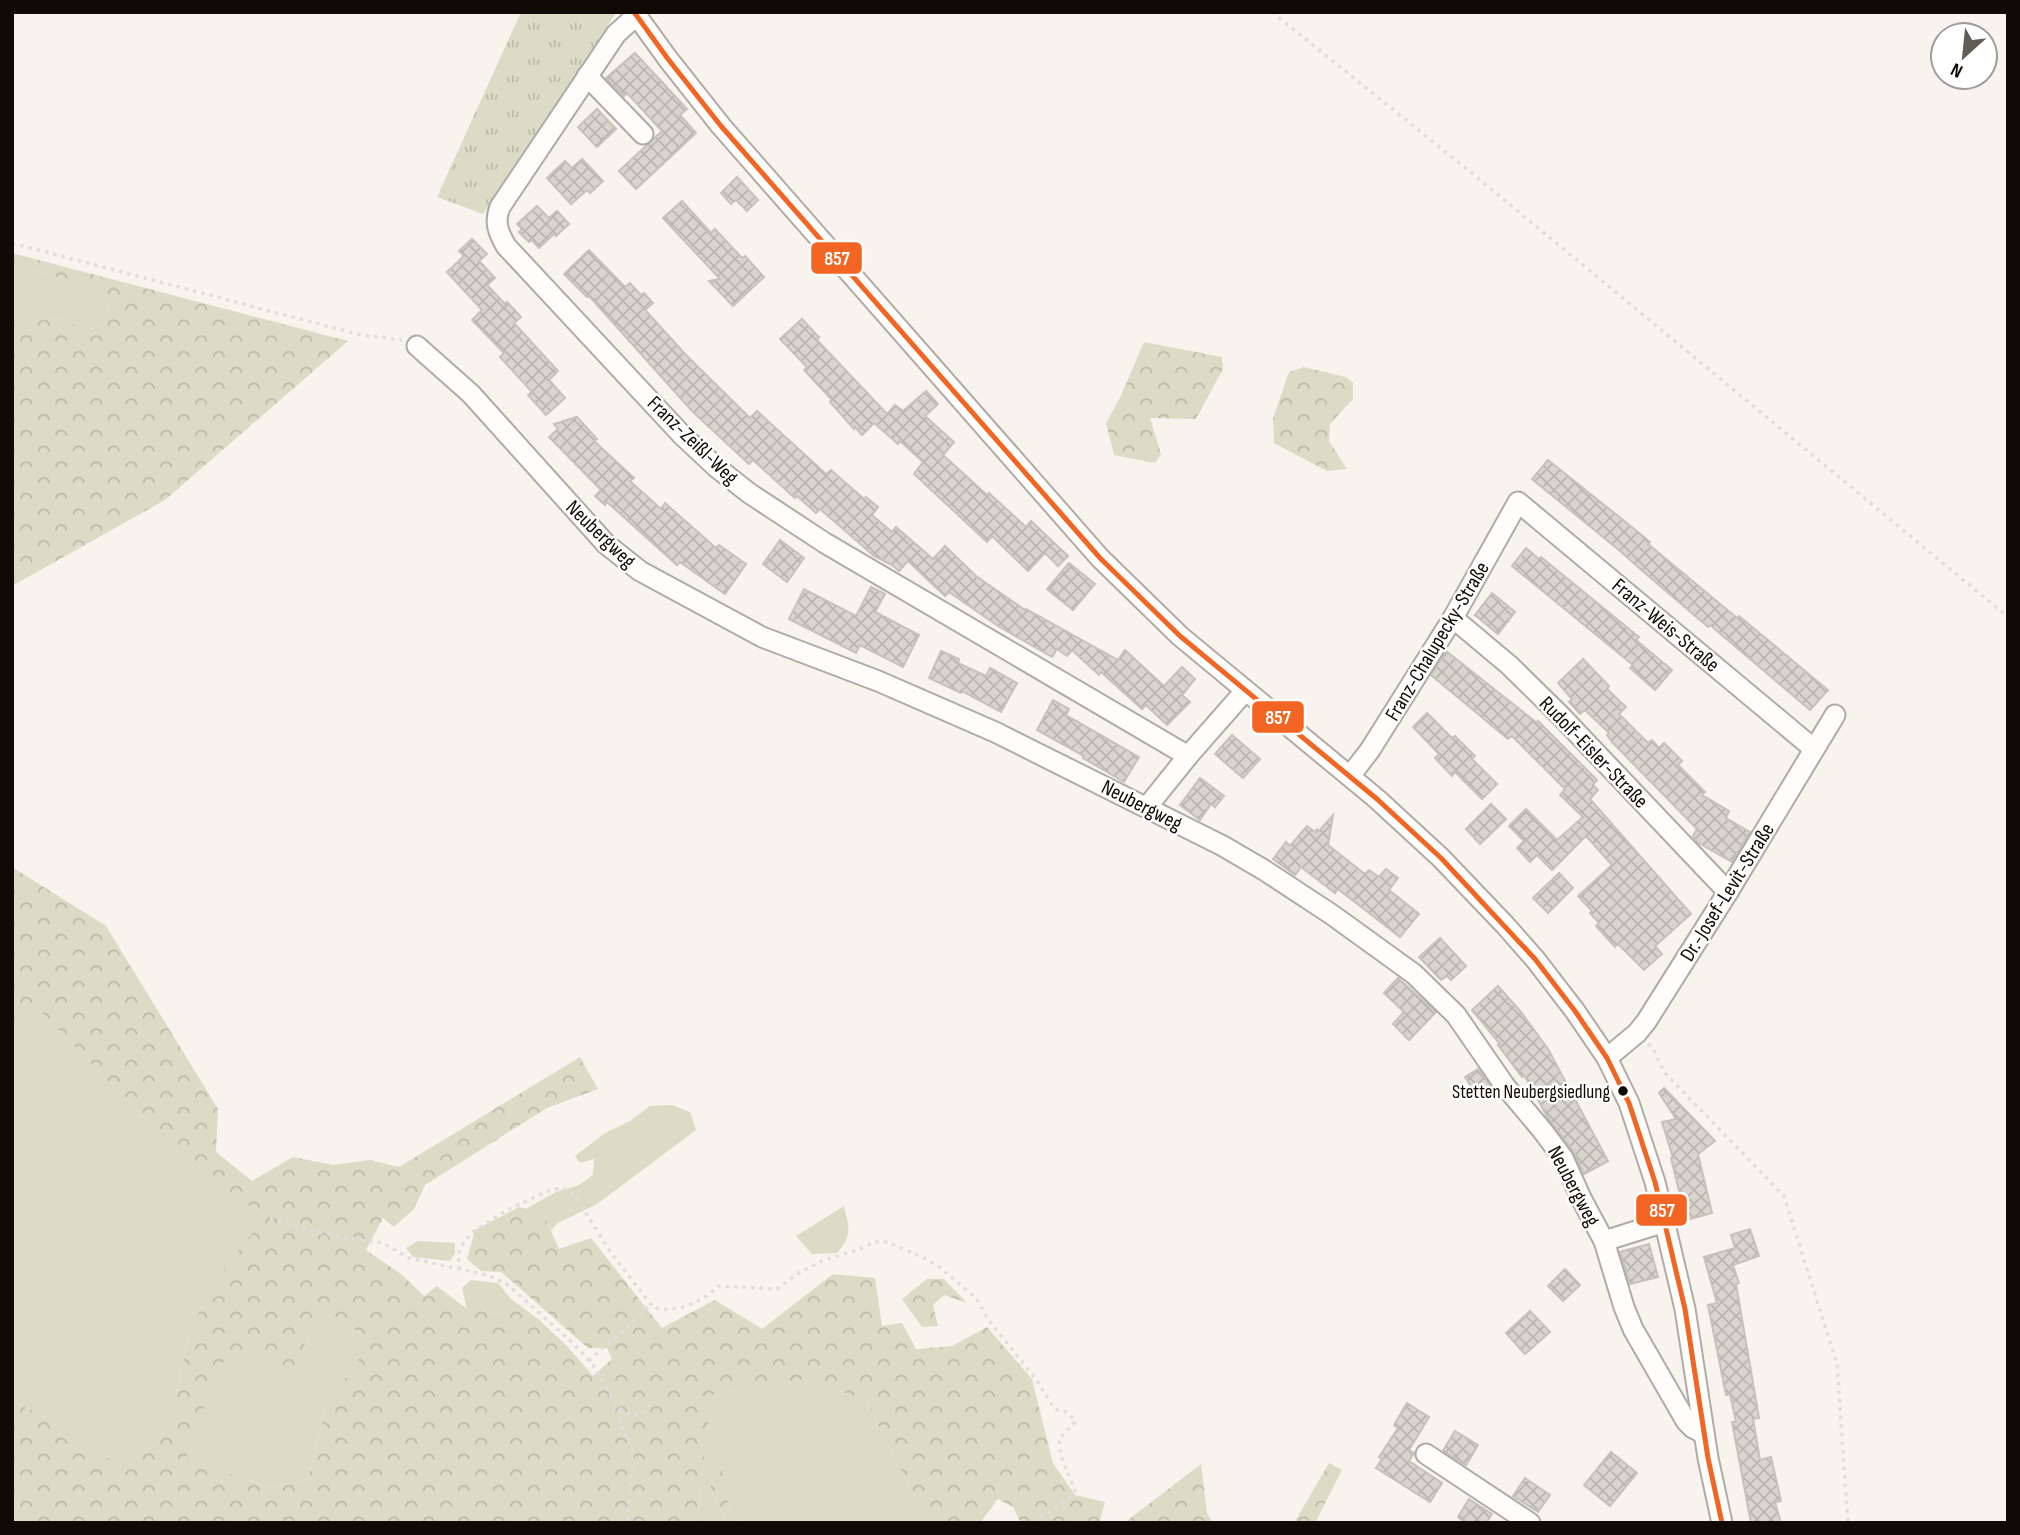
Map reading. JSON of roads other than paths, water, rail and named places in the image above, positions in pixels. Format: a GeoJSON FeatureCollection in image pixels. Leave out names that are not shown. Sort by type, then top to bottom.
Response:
{"type":"FeatureCollection","features":[{"type":"Feature","properties":{"kind":"street","name":"Franz-Zeißl-Weg"},"geometry":{"type":"LineString","coordinates":[[635,14],[616,33],[500,207],[496,225],[506,246],[682,435],[716,467],[749,492],[825,543],[1188,756]]}},
{"type":"Feature","properties":{"kind":"street"},"geometry":{"type":"LineString","coordinates":[[635,14],[727,133],[1082,538],[1130,589],[1180,636],[1350,776],[1441,858],[1505,925],[1557,987],[1607,1058],[1634,1116],[1665,1222],[1689,1329],[1704,1434],[1722,1523]]}},
{"type":"Feature","properties":{"kind":"street"},"geometry":{"type":"LineString","coordinates":[[587,76],[643,134]]}},
{"type":"Feature","properties":{"kind":"street","name":"Neubergweg"},"geometry":{"type":"LineString","coordinates":[[417,346],[471,394],[606,544],[639,571],[762,637],[878,681],[995,732],[1147,807],[1250,861],[1331,914],[1414,974],[1456,1016],[1510,1093],[1559,1152],[1604,1241],[1623,1307],[1633,1329],[1686,1421],[1693,1429],[1704,1434]]}},
{"type":"Feature","properties":{"kind":"street","name":"Franz-Chalupecky-Straße"},"geometry":{"type":"LineString","coordinates":[[1350,776],[1370,750],[1454,618],[1518,502]]}},
{"type":"Feature","properties":{"kind":"street","name":"Franz-Weis-Straße"},"geometry":{"type":"LineString","coordinates":[[1518,502],[1814,749]]}},
{"type":"Feature","properties":{"kind":"street","name":"Rudolf-Eisler-Straße"},"geometry":{"type":"LineString","coordinates":[[1454,618],[1560,715],[1728,892]]}},
{"type":"Feature","properties":{"kind":"street"},"geometry":{"type":"LineString","coordinates":[[1147,807],[1245,691]]}},
{"type":"Feature","properties":{"kind":"street","name":"Dr.-Josef-Levit-Straße"},"geometry":{"type":"LineString","coordinates":[[1607,1058],[1646,1022],[1835,715]]}},
{"type":"Feature","properties":{"kind":"street"},"geometry":{"type":"LineString","coordinates":[[1604,1241],[1665,1222]]}},
{"type":"Feature","properties":{"kind":"street"},"geometry":{"type":"LineString","coordinates":[[1426,1454],[1530,1523]]}},
{"type":"Feature","properties":{"kind":"place","name":"Stetten Neubergsiedlung"},"geometry":{"type":"Point","coordinates":[1623,1091]}}]}
